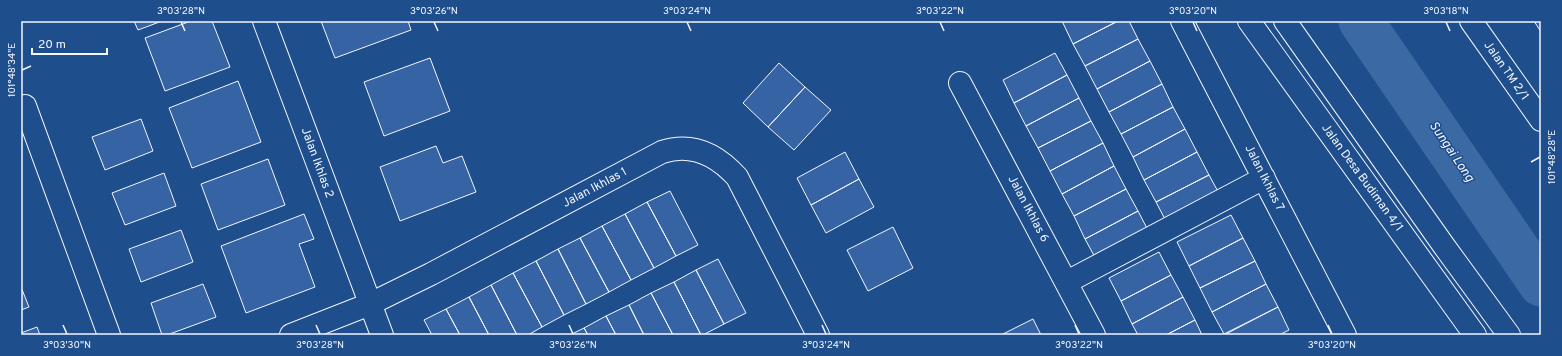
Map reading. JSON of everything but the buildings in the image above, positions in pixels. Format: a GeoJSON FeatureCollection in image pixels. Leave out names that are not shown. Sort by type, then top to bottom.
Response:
{"type":"FeatureCollection","features":[{"type":"Feature","properties":{"kind":"street","name":"Jalan Ikhlas 2"},"geometry":{"type":"LineString","coordinates":[[264,21],[382,335]]}},
{"type":"Feature","properties":{"kind":"street","name":"Jalan Ikhlas 7"},"geometry":{"type":"LineString","coordinates":[[1182,21],[1345,335]]}},
{"type":"Feature","properties":{"kind":"street","name":"Jalan Desa Budiman 4/1"},"geometry":{"type":"LineString","coordinates":[[1249,21],[1475,335]]}},
{"type":"Feature","properties":{"kind":"street"},"geometry":{"type":"LineString","coordinates":[[1285,21],[1444,246],[1509,335]]}},
{"type":"Feature","properties":{"kind":"street","name":"Jalan TM 2/1"},"geometry":{"type":"LineString","coordinates":[[1471,21],[1541,120]]}},
{"type":"Feature","properties":{"kind":"street","name":"Jalan Ikhlas 6"},"geometry":{"type":"LineString","coordinates":[[960,83],[1094,335]]}},
{"type":"Feature","properties":{"kind":"street"},"geometry":{"type":"LineString","coordinates":[[25,106],[109,335]]}},
{"type":"Feature","properties":{"kind":"street","name":"Jalan Ikhlas 1"},"geometry":{"type":"LineString","coordinates":[[291,335],[370,304],[431,274],[662,152],[683,148],[694,149],[706,153],[722,163],[737,177],[815,334]]}},
{"type":"Feature","properties":{"kind":"street"},"geometry":{"type":"LineString","coordinates":[[1067,282],[1264,178]]}},
{"type":"Feature","properties":{"kind":"waterway","name":"Sungai Long"},"geometry":{"type":"LineString","coordinates":[[1361,21],[1541,284]]}}]}
